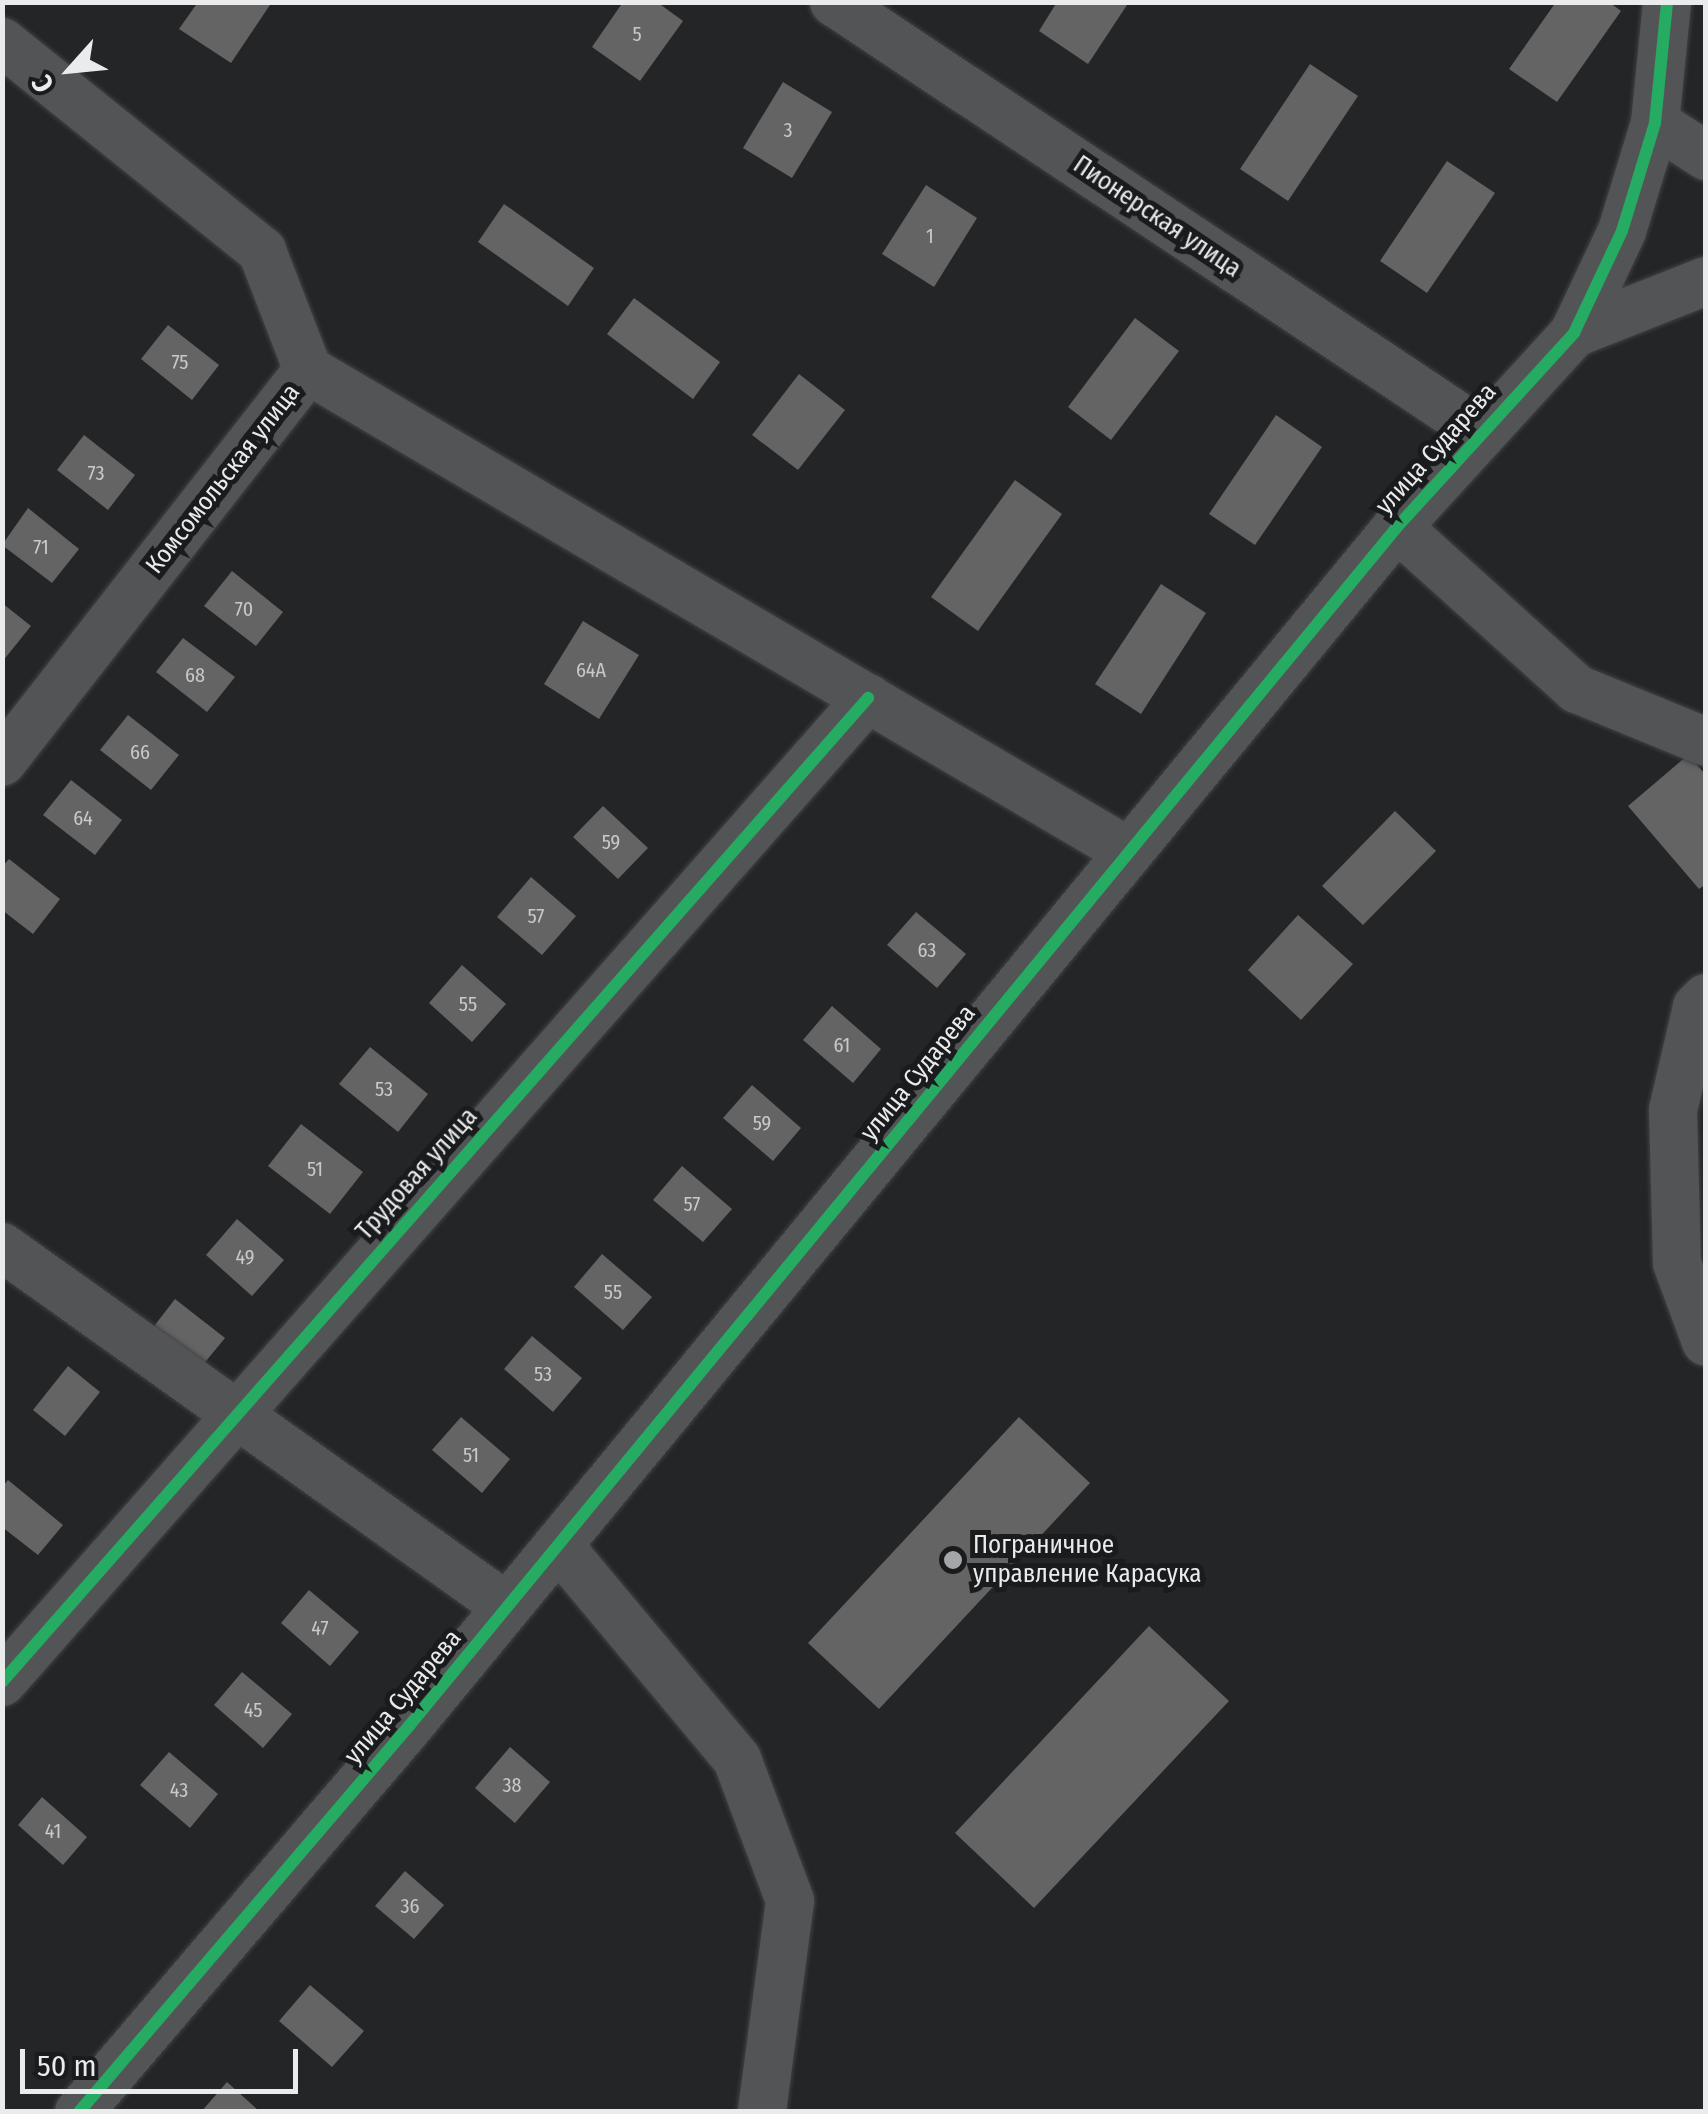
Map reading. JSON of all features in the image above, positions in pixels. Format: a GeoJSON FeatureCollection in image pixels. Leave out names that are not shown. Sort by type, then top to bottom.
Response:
{"type":"FeatureCollection","features":[{"type":"Feature","properties":{"kind":"street","name":"Пионерская улица"},"geometry":{"type":"LineString","coordinates":[[834,2],[1480,431]]}},
{"type":"Feature","properties":{"kind":"street","name":"улица Сударева"},"geometry":{"type":"LineString","coordinates":[[79,2112],[507,1607],[1396,527],[1480,431],[1574,333],[1622,231],[1655,123],[1668,2]]}},
{"type":"Feature","properties":{"kind":"street","name":"Комсомольская улица"},"geometry":{"type":"LineString","coordinates":[[2,42],[262,251],[308,370],[2,762]]}},
{"type":"Feature","properties":{"kind":"street"},"geometry":{"type":"LineString","coordinates":[[1655,123],[1706,156]]}},
{"type":"Feature","properties":{"kind":"street"},"geometry":{"type":"LineString","coordinates":[[1574,333],[1706,281]]}},
{"type":"Feature","properties":{"kind":"street"},"geometry":{"type":"LineString","coordinates":[[308,370],[1129,852]]}},
{"type":"Feature","properties":{"kind":"street"},"geometry":{"type":"LineString","coordinates":[[1396,527],[1578,688],[1706,742]]}},
{"type":"Feature","properties":{"kind":"street","name":"Трудовая улица"},"geometry":{"type":"LineString","coordinates":[[2,1682],[235,1412],[868,698]]}},
{"type":"Feature","properties":{"kind":"street"},"geometry":{"type":"LineString","coordinates":[[1706,998],[1697,1007],[1673,1110],[1677,1263],[1706,1342]]}},
{"type":"Feature","properties":{"kind":"street"},"geometry":{"type":"LineString","coordinates":[[2,1247],[507,1607]]}},
{"type":"Feature","properties":{"kind":"street"},"geometry":{"type":"LineString","coordinates":[[558,1545],[737,1759],[790,1901],[762,2112]]}},
{"type":"Feature","properties":{"kind":"building"},"geometry":{"type":"Polygon","coordinates":[[[198,2],[272,2],[231,63],[179,29],[198,2]]]}},
{"type":"Feature","properties":{"kind":"building"},"geometry":{"type":"Polygon","coordinates":[[[623,2],[657,2],[683,21],[640,81],[592,47],[623,2]]]}},
{"type":"Feature","properties":{"kind":"building"},"geometry":{"type":"Polygon","coordinates":[[[1057,2],[1129,2],[1088,64],[1039,31],[1057,2]]]}},
{"type":"Feature","properties":{"kind":"building"},"geometry":{"type":"Polygon","coordinates":[[[1556,2],[1609,2],[1621,11],[1557,102],[1509,69],[1556,2]]]}},
{"type":"Feature","properties":{"kind":"building"},"geometry":{"type":"Polygon","coordinates":[[[1310,64],[1358,96],[1288,201],[1240,169],[1310,64]]]}},
{"type":"Feature","properties":{"kind":"building"},"geometry":{"type":"Polygon","coordinates":[[[783,82],[832,112],[792,178],[743,148],[783,82]]]}},
{"type":"Feature","properties":{"kind":"building"},"geometry":{"type":"Polygon","coordinates":[[[1447,161],[1495,193],[1427,293],[1380,261],[1447,161]]]}},
{"type":"Feature","properties":{"kind":"building"},"geometry":{"type":"Polygon","coordinates":[[[926,185],[977,218],[934,287],[882,254],[926,185]]]}},
{"type":"Feature","properties":{"kind":"building"},"geometry":{"type":"Polygon","coordinates":[[[504,204],[594,268],[568,306],[478,242],[504,204]]]}},
{"type":"Feature","properties":{"kind":"building"},"geometry":{"type":"Polygon","coordinates":[[[634,298],[720,362],[693,399],[607,334],[634,298]]]}},
{"type":"Feature","properties":{"kind":"building"},"geometry":{"type":"Polygon","coordinates":[[[1135,318],[1179,351],[1111,440],[1068,407],[1135,318]]]}},
{"type":"Feature","properties":{"kind":"building"},"geometry":{"type":"Polygon","coordinates":[[[168,325],[219,365],[192,400],[141,359],[168,325]]]}},
{"type":"Feature","properties":{"kind":"building"},"geometry":{"type":"Polygon","coordinates":[[[799,374],[845,410],[798,470],[752,435],[799,374]]]}},
{"type":"Feature","properties":{"kind":"building"},"geometry":{"type":"Polygon","coordinates":[[[1276,415],[1322,447],[1255,545],[1209,514],[1276,415]]]}},
{"type":"Feature","properties":{"kind":"building"},"geometry":{"type":"Polygon","coordinates":[[[84,435],[135,475],[108,510],[57,470],[84,435]]]}},
{"type":"Feature","properties":{"kind":"building"},"geometry":{"type":"Polygon","coordinates":[[[1015,480],[1062,514],[978,631],[931,597],[1015,480]]]}},
{"type":"Feature","properties":{"kind":"building"},"geometry":{"type":"Polygon","coordinates":[[[28,508],[79,549],[52,583],[2,545],[28,508]]]}},
{"type":"Feature","properties":{"kind":"building"},"geometry":{"type":"Polygon","coordinates":[[[232,571],[283,612],[256,646],[204,606],[232,571]]]}},
{"type":"Feature","properties":{"kind":"building"},"geometry":{"type":"Polygon","coordinates":[[[1161,584],[1206,613],[1141,714],[1095,684],[1161,584]]]}},
{"type":"Feature","properties":{"kind":"building"},"geometry":{"type":"Polygon","coordinates":[[[2,603],[31,626],[2,662],[2,603]]]}},
{"type":"Feature","properties":{"kind":"building"},"geometry":{"type":"Polygon","coordinates":[[[583,621],[639,655],[599,719],[544,684],[583,621]]]}},
{"type":"Feature","properties":{"kind":"building"},"geometry":{"type":"Polygon","coordinates":[[[183,638],[235,677],[207,712],[156,672],[183,638]]]}},
{"type":"Feature","properties":{"kind":"building"},"geometry":{"type":"Polygon","coordinates":[[[128,715],[179,755],[151,790],[100,750],[128,715]]]}},
{"type":"Feature","properties":{"kind":"building"},"geometry":{"type":"Polygon","coordinates":[[[1688,755],[1706,775],[1706,884],[1699,889],[1628,806],[1688,755]]]}},
{"type":"Feature","properties":{"kind":"building"},"geometry":{"type":"Polygon","coordinates":[[[71,780],[122,820],[95,855],[43,815],[71,780]]]}},
{"type":"Feature","properties":{"kind":"building"},"geometry":{"type":"Polygon","coordinates":[[[603,806],[648,848],[618,879],[573,837],[603,806]]]}},
{"type":"Feature","properties":{"kind":"building"},"geometry":{"type":"Polygon","coordinates":[[[1395,811],[1436,851],[1363,925],[1322,886],[1395,811]]]}},
{"type":"Feature","properties":{"kind":"building"},"geometry":{"type":"Polygon","coordinates":[[[9,859],[60,899],[33,934],[2,910],[2,867],[9,859]]]}},
{"type":"Feature","properties":{"kind":"building"},"geometry":{"type":"Polygon","coordinates":[[[531,877],[576,916],[542,955],[497,917],[531,877]]]}},
{"type":"Feature","properties":{"kind":"building"},"geometry":{"type":"Polygon","coordinates":[[[916,912],[966,954],[937,988],[887,945],[916,912]]]}},
{"type":"Feature","properties":{"kind":"building"},"geometry":{"type":"Polygon","coordinates":[[[1298,915],[1353,964],[1301,1020],[1248,970],[1298,915]]]}},
{"type":"Feature","properties":{"kind":"building"},"geometry":{"type":"Polygon","coordinates":[[[462,965],[506,1004],[472,1042],[429,1003],[462,965]]]}},
{"type":"Feature","properties":{"kind":"building"},"geometry":{"type":"Polygon","coordinates":[[[832,1006],[881,1049],[853,1083],[803,1040],[832,1006]]]}},
{"type":"Feature","properties":{"kind":"building"},"geometry":{"type":"Polygon","coordinates":[[[370,1047],[428,1094],[398,1132],[339,1084],[370,1047]]]}},
{"type":"Feature","properties":{"kind":"building"},"geometry":{"type":"Polygon","coordinates":[[[752,1085],[801,1128],[773,1161],[723,1118],[752,1085]]]}},
{"type":"Feature","properties":{"kind":"building"},"geometry":{"type":"Polygon","coordinates":[[[301,1124],[363,1172],[330,1214],[268,1166],[301,1124]]]}},
{"type":"Feature","properties":{"kind":"building"},"geometry":{"type":"Polygon","coordinates":[[[682,1166],[732,1209],[703,1242],[653,1200],[682,1166]]]}},
{"type":"Feature","properties":{"kind":"building"},"geometry":{"type":"Polygon","coordinates":[[[237,1219],[284,1260],[252,1296],[206,1255],[237,1219]]]}},
{"type":"Feature","properties":{"kind":"building"},"geometry":{"type":"Polygon","coordinates":[[[602,1254],[652,1297],[623,1330],[574,1287],[602,1254]]]}},
{"type":"Feature","properties":{"kind":"building"},"geometry":{"type":"Polygon","coordinates":[[[175,1299],[225,1338],[197,1372],[148,1334],[175,1299]]]}},
{"type":"Feature","properties":{"kind":"building"},"geometry":{"type":"Polygon","coordinates":[[[532,1336],[582,1378],[553,1412],[504,1369],[532,1336]]]}},
{"type":"Feature","properties":{"kind":"building"},"geometry":{"type":"Polygon","coordinates":[[[68,1366],[100,1392],[65,1436],[33,1410],[68,1366]]]}},
{"type":"Feature","properties":{"kind":"building"},"geometry":{"type":"Polygon","coordinates":[[[461,1417],[510,1459],[482,1493],[432,1450],[461,1417]]]}},
{"type":"Feature","properties":{"kind":"building"},"geometry":{"type":"Polygon","coordinates":[[[1019,1417],[1090,1483],[879,1709],[808,1643],[1019,1417]]]}},
{"type":"Feature","properties":{"kind":"building"},"geometry":{"type":"Polygon","coordinates":[[[8,1480],[63,1525],[38,1555],[2,1527],[2,1487],[8,1480]]]}},
{"type":"Feature","properties":{"kind":"building"},"geometry":{"type":"Polygon","coordinates":[[[309,1590],[359,1632],[330,1666],[281,1623],[309,1590]]]}},
{"type":"Feature","properties":{"kind":"building"},"geometry":{"type":"Polygon","coordinates":[[[1149,1626],[1229,1701],[1034,1908],[955,1833],[1149,1626]]]}},
{"type":"Feature","properties":{"kind":"building"},"geometry":{"type":"Polygon","coordinates":[[[242,1672],[292,1714],[263,1748],[214,1705],[242,1672]]]}},
{"type":"Feature","properties":{"kind":"building"},"geometry":{"type":"Polygon","coordinates":[[[510,1747],[550,1782],[515,1823],[475,1788],[510,1747]]]}},
{"type":"Feature","properties":{"kind":"building"},"geometry":{"type":"Polygon","coordinates":[[[169,1752],[218,1794],[190,1828],[140,1785],[169,1752]]]}},
{"type":"Feature","properties":{"kind":"building"},"geometry":{"type":"Polygon","coordinates":[[[42,1797],[87,1837],[63,1865],[18,1825],[42,1797]]]}},
{"type":"Feature","properties":{"kind":"building"},"geometry":{"type":"Polygon","coordinates":[[[405,1871],[444,1905],[414,1939],[375,1906],[405,1871]]]}},
{"type":"Feature","properties":{"kind":"building"},"geometry":{"type":"Polygon","coordinates":[[[310,1985],[364,2031],[332,2067],[279,2021],[310,1985]]]}},
{"type":"Feature","properties":{"kind":"building"},"geometry":{"type":"Polygon","coordinates":[[[227,2082],[260,2112],[201,2112],[227,2082]]]}},
{"type":"Feature","properties":{"kind":"cycle path"},"geometry":{"type":"LineString","coordinates":[[79,2112],[409,1726],[1397,527],[1574,333],[1622,231],[1655,123],[1667,2]]}},
{"type":"Feature","properties":{"kind":"cycle path"},"geometry":{"type":"LineString","coordinates":[[2,1682],[868,698]]}},
{"type":"Feature","properties":{"kind":"place","name":"Пограничное управление Карасука"},"geometry":{"type":"Point","coordinates":[953,1560]}}]}
